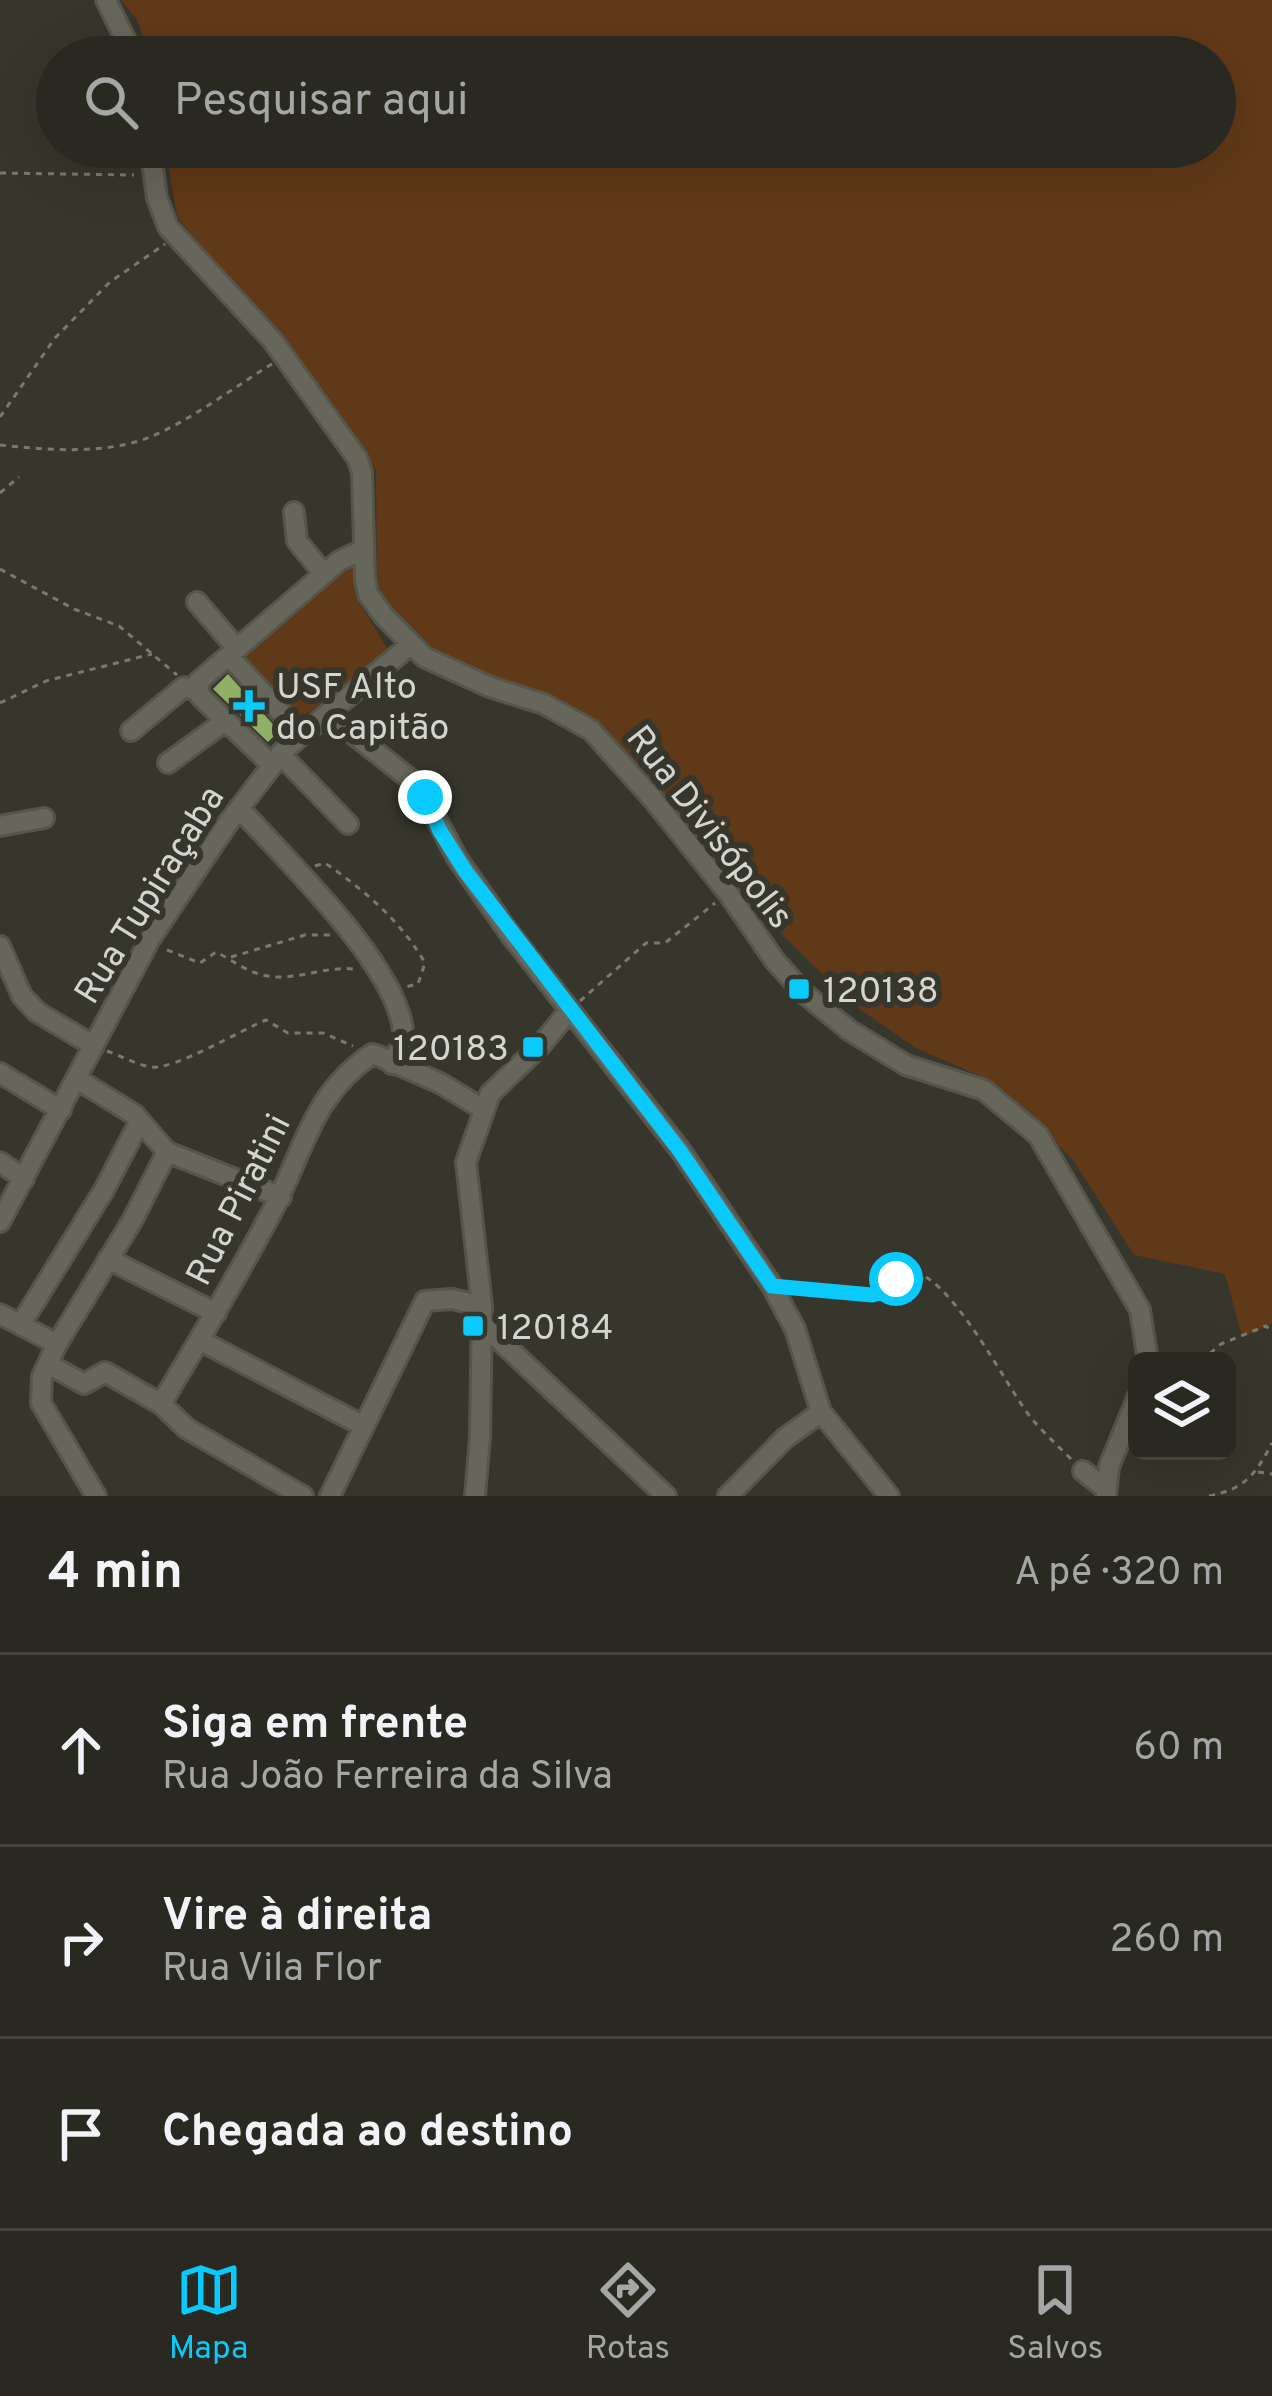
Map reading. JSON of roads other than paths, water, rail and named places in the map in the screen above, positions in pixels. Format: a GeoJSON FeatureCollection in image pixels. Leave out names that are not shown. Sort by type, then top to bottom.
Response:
{"type":"FeatureCollection","features":[{"type":"Feature","properties":{"kind":"street"},"geometry":{"type":"LineString","coordinates":[[106,0],[124,36]]}},
{"type":"Feature","properties":{"kind":"street","name":"Rua Divisópolis"},"geometry":{"type":"LineString","coordinates":[[153,168],[162,212],[176,236],[284,357],[357,458],[362,472],[362,550],[368,594],[409,646],[448,670],[544,704],[591,730],[806,994],[849,1030],[906,1065],[984,1090],[1038,1135],[1140,1310],[1147,1352]]}},
{"type":"Feature","properties":{"kind":"street"},"geometry":{"type":"LineString","coordinates":[[294,512],[297,541],[324,574]]}},
{"type":"Feature","properties":{"kind":"street"},"geometry":{"type":"LineString","coordinates":[[130,731],[184,688],[198,686],[339,560],[362,550]]}},
{"type":"Feature","properties":{"kind":"street"},"geometry":{"type":"LineString","coordinates":[[197,602],[301,735]]}},
{"type":"Feature","properties":{"kind":"street","name":"Rua Tupiraçaba"},"geometry":{"type":"LineString","coordinates":[[0,1222],[148,942],[239,808],[301,735],[409,646]]}},
{"type":"Feature","properties":{"kind":"street"},"geometry":{"type":"LineString","coordinates":[[198,686],[224,722],[276,759],[348,824]]}},
{"type":"Feature","properties":{"kind":"street"},"geometry":{"type":"LineString","coordinates":[[329,715],[410,779],[425,797],[466,872],[680,1151],[772,1286],[795,1329],[821,1412],[889,1496]]}},
{"type":"Feature","properties":{"kind":"street"},"geometry":{"type":"LineString","coordinates":[[168,763],[224,722]]}},
{"type":"Feature","properties":{"kind":"street"},"geometry":{"type":"LineString","coordinates":[[239,808],[352,935],[386,984],[404,1034],[392,1064],[440,1083],[483,1109]]}},
{"type":"Feature","properties":{"kind":"street"},"geometry":{"type":"LineString","coordinates":[[0,826],[44,818]]}},
{"type":"Feature","properties":{"kind":"street"},"geometry":{"type":"LineString","coordinates":[[0,946],[22,996],[37,1012],[94,1046]]}},
{"type":"Feature","properties":{"kind":"street"},"geometry":{"type":"LineString","coordinates":[[475,1496],[481,1437],[481,1314],[466,1162],[483,1109],[499,1085],[570,1010]]}},
{"type":"Feature","properties":{"kind":"street","name":"Rua Piratini"},"geometry":{"type":"LineString","coordinates":[[161,1404],[280,1197],[327,1093],[372,1054],[392,1064]]}},
{"type":"Feature","properties":{"kind":"street"},"geometry":{"type":"LineString","coordinates":[[0,1073],[61,1110]]}},
{"type":"Feature","properties":{"kind":"street"},"geometry":{"type":"LineString","coordinates":[[77,1079],[119,1102],[167,1152],[280,1197]]}},
{"type":"Feature","properties":{"kind":"street"},"geometry":{"type":"LineString","coordinates":[[21,1324],[104,1190],[140,1121]]}},
{"type":"Feature","properties":{"kind":"street"},"geometry":{"type":"LineString","coordinates":[[96,1496],[41,1402],[41,1376],[167,1152]]}},
{"type":"Feature","properties":{"kind":"street"},"geometry":{"type":"LineString","coordinates":[[0,1162],[25,1178]]}},
{"type":"Feature","properties":{"kind":"street"},"geometry":{"type":"LineString","coordinates":[[108,1259],[216,1313]]}},
{"type":"Feature","properties":{"kind":"street"},"geometry":{"type":"LineString","coordinates":[[330,1496],[425,1300],[452,1300],[481,1314],[666,1496]]}},
{"type":"Feature","properties":{"kind":"street"},"geometry":{"type":"LineString","coordinates":[[0,1314],[57,1344]]}},
{"type":"Feature","properties":{"kind":"street"},"geometry":{"type":"LineString","coordinates":[[199,1340],[362,1425]]}},
{"type":"Feature","properties":{"kind":"street"},"geometry":{"type":"LineString","coordinates":[[48,1364],[85,1384],[105,1372],[161,1404],[186,1428],[303,1496]]}},
{"type":"Feature","properties":{"kind":"street"},"geometry":{"type":"LineString","coordinates":[[728,1496],[784,1439],[821,1412]]}},
{"type":"Feature","properties":{"kind":"street"},"geometry":{"type":"LineString","coordinates":[[1106,1493],[1128,1418]]}},
{"type":"Feature","properties":{"kind":"street"},"geometry":{"type":"LineString","coordinates":[[1083,1471],[1106,1493]]}},
{"type":"Feature","properties":{"kind":"place","name":"USF Alto do Capitão"},"geometry":{"type":"Point","coordinates":[249,706]}},
{"type":"Feature","properties":{"kind":"place","name":"120138"},"geometry":{"type":"Point","coordinates":[799,989]}},
{"type":"Feature","properties":{"kind":"place","name":"120183"},"geometry":{"type":"Point","coordinates":[533,1047]}},
{"type":"Feature","properties":{"kind":"place","name":"120184"},"geometry":{"type":"Point","coordinates":[473,1326]}}]}
